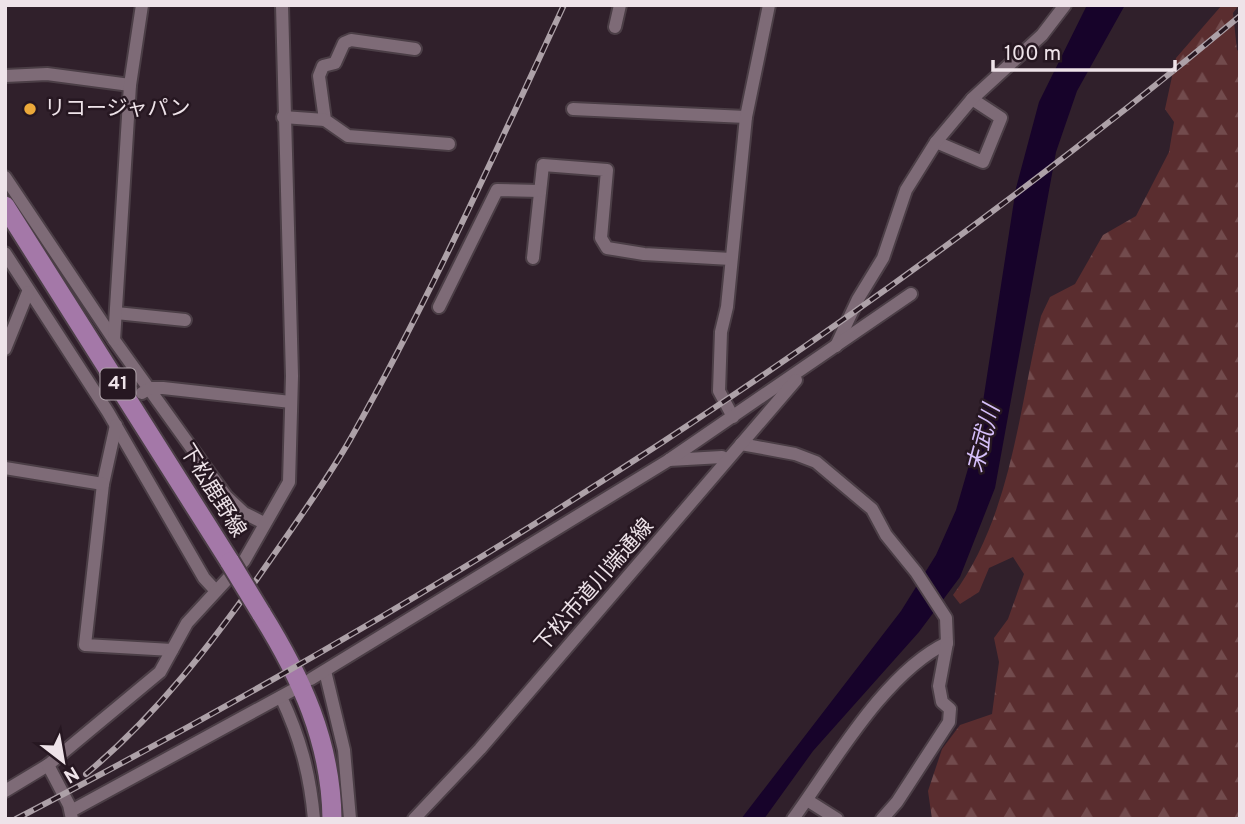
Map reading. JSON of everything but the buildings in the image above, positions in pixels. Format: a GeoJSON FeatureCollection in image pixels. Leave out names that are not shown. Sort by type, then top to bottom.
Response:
{"type":"FeatureCollection","features":[{"type":"Feature","properties":{"kind":"main road","name":"下松鹿野線"},"geometry":{"type":"LineString","coordinates":[[5,206],[287,654],[315,716],[327,763],[332,819]]}},
{"type":"Feature","properties":{"kind":"street"},"geometry":{"type":"LineString","coordinates":[[114,340],[130,85],[142,5]]}},
{"type":"Feature","properties":{"kind":"street"},"geometry":{"type":"LineString","coordinates":[[5,791],[48,765],[160,672],[187,623],[244,561],[289,482],[291,402],[282,5]]}},
{"type":"Feature","properties":{"kind":"street"},"geometry":{"type":"LineString","coordinates":[[615,27],[620,5]]}},
{"type":"Feature","properties":{"kind":"street"},"geometry":{"type":"LineString","coordinates":[[733,416],[719,391],[721,332],[746,117],[769,5]]}},
{"type":"Feature","properties":{"kind":"street"},"geometry":{"type":"LineString","coordinates":[[836,347],[858,299],[884,258],[906,190],[936,142],[972,99],[1042,34],[1065,5]]}},
{"type":"Feature","properties":{"kind":"street"},"geometry":{"type":"LineString","coordinates":[[325,120],[319,76],[323,66],[335,63],[344,43],[351,40],[415,49]]}},
{"type":"Feature","properties":{"kind":"street"},"geometry":{"type":"LineString","coordinates":[[5,76],[47,74],[130,85]]}},
{"type":"Feature","properties":{"kind":"street"},"geometry":{"type":"LineString","coordinates":[[936,142],[983,162],[1001,118],[972,99]]}},
{"type":"Feature","properties":{"kind":"street"},"geometry":{"type":"LineString","coordinates":[[573,109],[746,117]]}},
{"type":"Feature","properties":{"kind":"street"},"geometry":{"type":"LineString","coordinates":[[283,117],[325,120],[348,136],[449,144]]}},
{"type":"Feature","properties":{"kind":"street"},"geometry":{"type":"LineString","coordinates":[[533,258],[543,165],[607,170],[601,238],[607,248],[645,254],[731,259]]}},
{"type":"Feature","properties":{"kind":"street"},"geometry":{"type":"LineString","coordinates":[[5,177],[146,391],[226,496],[244,513],[264,523]]}},
{"type":"Feature","properties":{"kind":"street"},"geometry":{"type":"LineString","coordinates":[[439,307],[497,190],[540,191]]}},
{"type":"Feature","properties":{"kind":"street"},"geometry":{"type":"LineString","coordinates":[[5,253],[29,292],[113,410],[116,425],[204,578],[216,591]]}},
{"type":"Feature","properties":{"kind":"street"},"geometry":{"type":"LineString","coordinates":[[5,349],[29,292]]}},
{"type":"Feature","properties":{"kind":"street"},"geometry":{"type":"LineString","coordinates":[[311,679],[669,460],[911,294]]}},
{"type":"Feature","properties":{"kind":"street"},"geometry":{"type":"LineString","coordinates":[[116,313],[185,320]]}},
{"type":"Feature","properties":{"kind":"street","name":"下松市道川端通線"},"geometry":{"type":"LineString","coordinates":[[414,819],[480,749],[797,379],[798,373]]}},
{"type":"Feature","properties":{"kind":"street"},"geometry":{"type":"LineString","coordinates":[[146,391],[291,402]]}},
{"type":"Feature","properties":{"kind":"street"},"geometry":{"type":"LineString","coordinates":[[116,425],[103,484],[85,645],[172,650]]}},
{"type":"Feature","properties":{"kind":"street"},"geometry":{"type":"LineString","coordinates":[[741,444],[795,454],[816,462],[872,509],[886,535],[916,572],[946,618],[947,643],[939,686],[942,702],[950,709],[948,722],[897,802],[882,819]]}},
{"type":"Feature","properties":{"kind":"street"},"geometry":{"type":"LineString","coordinates":[[669,460],[722,457],[727,460]]}},
{"type":"Feature","properties":{"kind":"street"},"geometry":{"type":"LineString","coordinates":[[5,468],[103,484]]}},
{"type":"Feature","properties":{"kind":"street"},"geometry":{"type":"LineString","coordinates":[[793,819],[873,707],[917,662],[947,643]]}},
{"type":"Feature","properties":{"kind":"street"},"geometry":{"type":"LineString","coordinates":[[326,671],[344,750],[350,819]]}},
{"type":"Feature","properties":{"kind":"street"},"geometry":{"type":"LineString","coordinates":[[48,765],[72,815],[293,690]]}},
{"type":"Feature","properties":{"kind":"street"},"geometry":{"type":"LineString","coordinates":[[281,697],[302,747],[314,819]]}},
{"type":"Feature","properties":{"kind":"street"},"geometry":{"type":"LineString","coordinates":[[807,800],[837,819]]}},
{"type":"Feature","properties":{"kind":"green space"},"geometry":{"type":"Polygon","coordinates":[[[1222,5],[1239,5],[1233,13],[1237,50],[1240,52],[1240,819],[932,819],[928,791],[942,749],[960,725],[992,714],[999,662],[994,638],[1008,619],[1024,574],[1013,557],[989,568],[979,592],[960,604],[953,595],[973,564],[1001,497],[1041,316],[1050,297],[1075,284],[1103,235],[1136,216],[1169,152],[1174,122],[1165,109],[1176,58],[1222,5]]]}},
{"type":"Feature","properties":{"kind":"water","name":"末武川"},"geometry":{"type":"Polygon","coordinates":[[[1087,5],[1125,5],[1077,91],[1056,152],[995,488],[960,577],[919,632],[813,751],[764,819],[741,819],[901,611],[936,555],[956,510],[978,434],[1016,188],[1039,102],[1087,5]]]}},
{"type":"Feature","properties":{"kind":"railway"},"geometry":{"type":"LineString","coordinates":[[86,774],[137,727],[205,649],[310,503],[341,454],[435,278],[564,5]]}},
{"type":"Feature","properties":{"kind":"railway"},"geometry":{"type":"LineString","coordinates":[[16,819],[178,733],[337,643],[495,549],[650,450],[802,348],[951,242],[1098,131],[1240,16]]}},
{"type":"Feature","properties":{"kind":"place","name":"リコージャパン"},"geometry":{"type":"Point","coordinates":[30,109]}}]}
